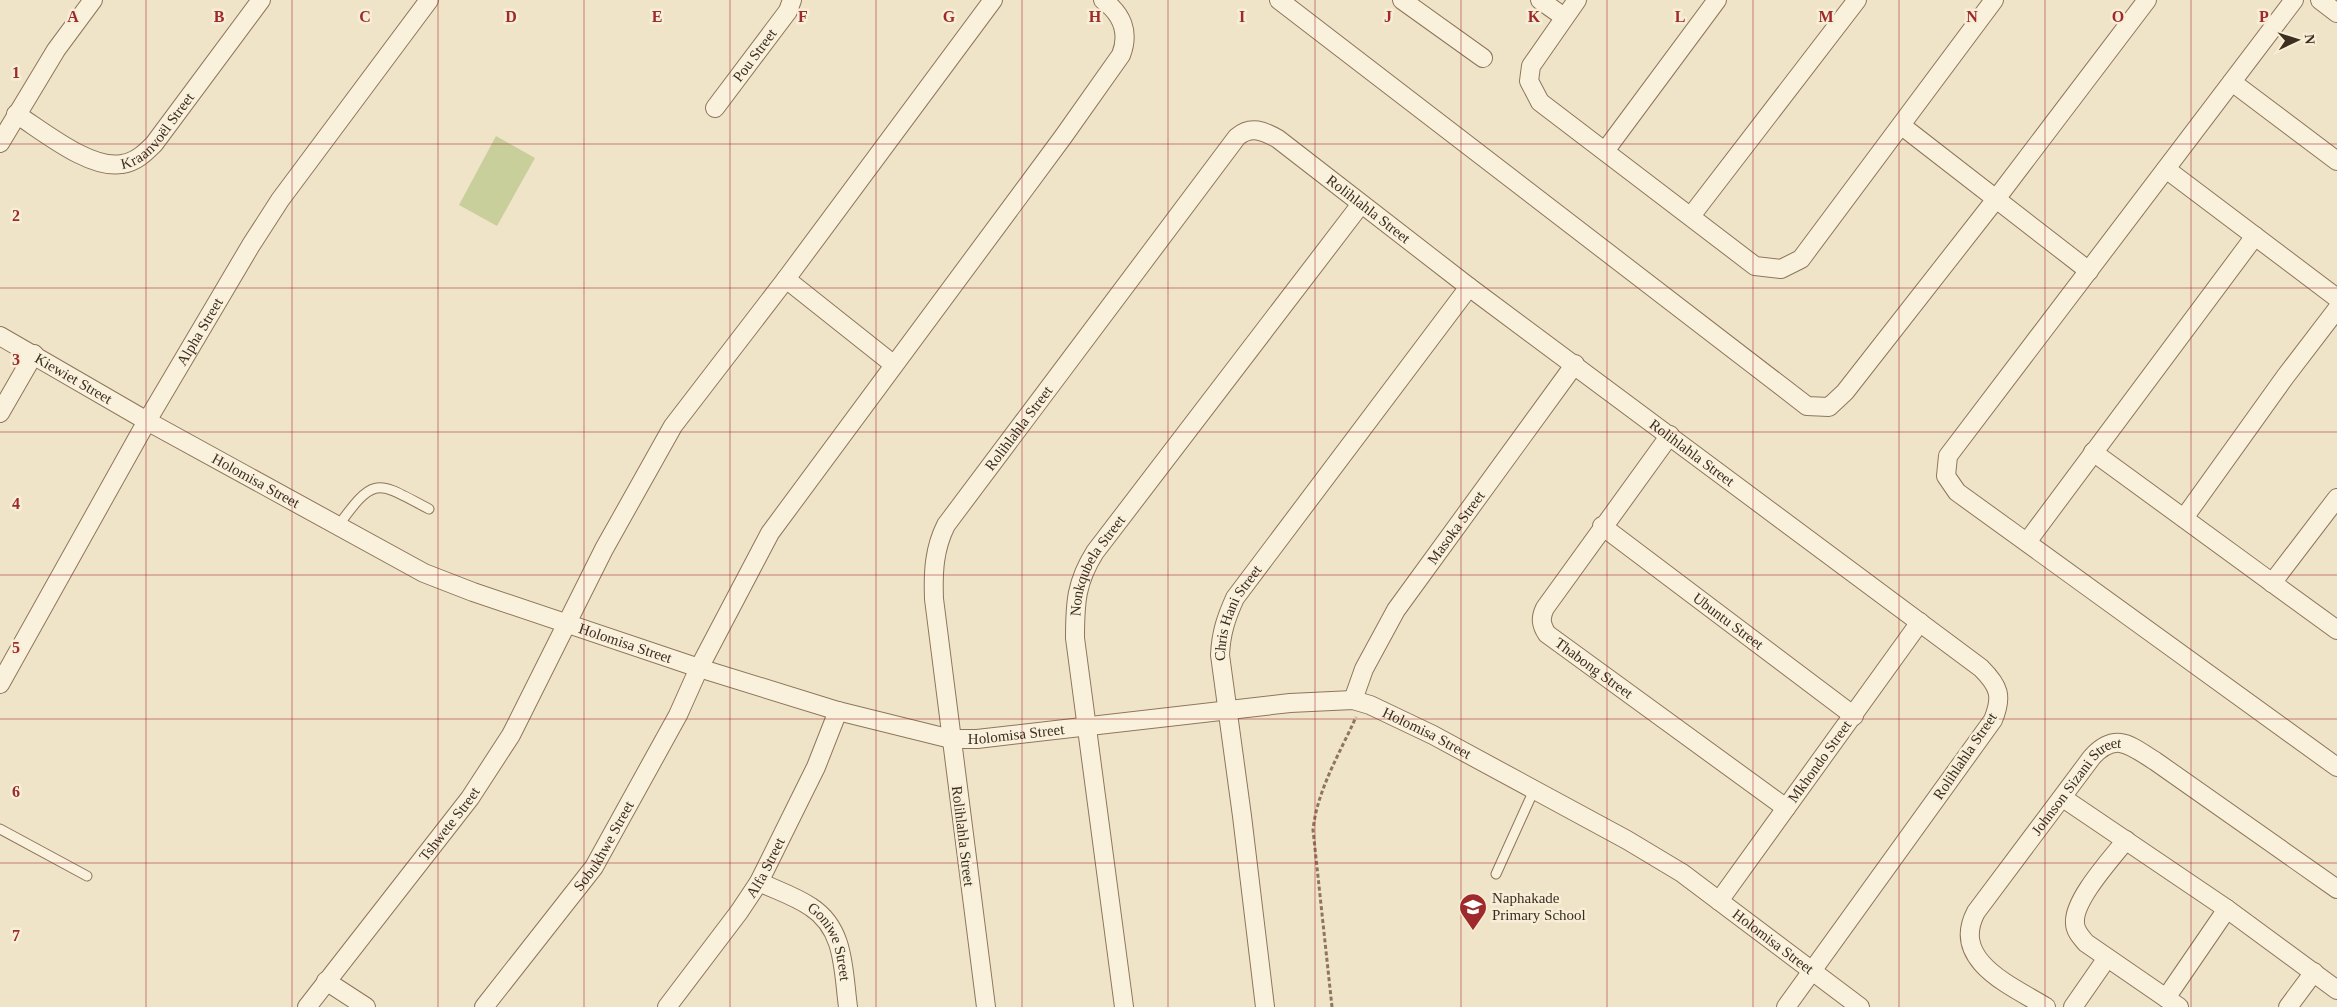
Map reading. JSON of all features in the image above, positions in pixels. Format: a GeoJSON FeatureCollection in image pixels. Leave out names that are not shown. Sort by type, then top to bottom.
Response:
{"type":"FeatureCollection","features":[{"type":"Feature","properties":{"kind":"street"},"geometry":{"type":"LineString","coordinates":[[0,143],[56,50],[93,0]]}},
{"type":"Feature","properties":{"kind":"street","name":"Kraanvoël Street"},"geometry":{"type":"LineString","coordinates":[[16,114],[82,155],[100,163],[123,164],[139,159],[154,144],[261,0]]}},
{"type":"Feature","properties":{"kind":"street","name":"Alpha Street"},"geometry":{"type":"LineString","coordinates":[[0,684],[147,421],[280,200],[429,0]]}},
{"type":"Feature","properties":{"kind":"street","name":"Pou Street"},"geometry":{"type":"LineString","coordinates":[[715,108],[788,11],[792,0]]}},
{"type":"Feature","properties":{"kind":"street","name":"Tshwete Street"},"geometry":{"type":"LineString","coordinates":[[307,1007],[480,784],[511,735],[604,549],[666,435],[786,279],[993,0]]}},
{"type":"Feature","properties":{"kind":"street","name":"Sobukhwe Street"},"geometry":{"type":"LineString","coordinates":[[484,1007],[594,867],[678,715],[699,668],[770,533],[893,364],[1063,137],[1121,55],[1125,31],[1122,21],[1115,9],[1103,0]]}},
{"type":"Feature","properties":{"kind":"street"},"geometry":{"type":"LineString","coordinates":[[1279,0],[1808,406],[1828,407],[1845,392],[1996,199],[2147,0]]}},
{"type":"Feature","properties":{"kind":"street"},"geometry":{"type":"LineString","coordinates":[[1402,0],[1482,58]]}},
{"type":"Feature","properties":{"kind":"street"},"geometry":{"type":"LineString","coordinates":[[1540,0],[1564,17]]}},
{"type":"Feature","properties":{"kind":"street"},"geometry":{"type":"LineString","coordinates":[[1577,0],[1531,66],[1529,81],[1540,102],[1755,266],[1782,269],[1801,259],[1902,126],[1994,0]]}},
{"type":"Feature","properties":{"kind":"street"},"geometry":{"type":"LineString","coordinates":[[1605,150],[1717,0]]}},
{"type":"Feature","properties":{"kind":"street"},"geometry":{"type":"LineString","coordinates":[[1691,216],[1857,0]]}},
{"type":"Feature","properties":{"kind":"street"},"geometry":{"type":"LineString","coordinates":[[2294,0],[1948,456],[1946,476],[1957,492],[2337,767]]}},
{"type":"Feature","properties":{"kind":"street"},"geometry":{"type":"LineString","coordinates":[[2320,0],[2337,13]]}},
{"type":"Feature","properties":{"kind":"street"},"geometry":{"type":"LineString","coordinates":[[2232,82],[2337,161]]}},
{"type":"Feature","properties":{"kind":"street"},"geometry":{"type":"LineString","coordinates":[[1902,126],[2089,271]]}},
{"type":"Feature","properties":{"kind":"street","name":"Rolihlahla Street"},"geometry":{"type":"LineString","coordinates":[[986,1007],[951,739],[934,584],[935,555],[938,541],[946,525],[1238,137],[1247,130],[1254,130],[1272,136],[1470,287],[1982,668],[1992,678],[1998,693],[1997,709],[1993,720],[1786,1007]]}},
{"type":"Feature","properties":{"kind":"street"},"geometry":{"type":"LineString","coordinates":[[2166,169],[2337,298]]}},
{"type":"Feature","properties":{"kind":"street","name":"Nonkqubela Street"},"geometry":{"type":"LineString","coordinates":[[1124,1007],[1075,638],[1076,594],[1085,568],[1362,204]]}},
{"type":"Feature","properties":{"kind":"street"},"geometry":{"type":"LineString","coordinates":[[2027,542],[2255,236]]}},
{"type":"Feature","properties":{"kind":"street"},"geometry":{"type":"LineString","coordinates":[[786,279],[893,364]]}},
{"type":"Feature","properties":{"kind":"street","name":"Chris Hani Street"},"geometry":{"type":"LineString","coordinates":[[1265,1007],[1229,710],[1220,655],[1220,635],[1225,619],[1236,598],[1470,287]]}},
{"type":"Feature","properties":{"kind":"street"},"geometry":{"type":"LineString","coordinates":[[2184,518],[2285,377],[2337,309]]}},
{"type":"Feature","properties":{"kind":"street","name":"Kiewiet Street"},"geometry":{"type":"LineString","coordinates":[[0,336],[147,421]]}},
{"type":"Feature","properties":{"kind":"street"},"geometry":{"type":"LineString","coordinates":[[0,413],[34,354]]}},
{"type":"Feature","properties":{"kind":"street","name":"Masoka Street"},"geometry":{"type":"LineString","coordinates":[[1358,702],[1364,669],[1396,610],[1575,364]]}},
{"type":"Feature","properties":{"kind":"street","name":"Holomisa Street"},"geometry":{"type":"LineString","coordinates":[[147,421],[424,573],[473,592],[699,668],[838,711],[951,739],[997,738],[1290,703],[1358,702],[1432,735],[1628,840],[1682,874],[1813,970],[1860,1007]]}},
{"type":"Feature","properties":{"kind":"street","name":"Thabong Street"},"geometry":{"type":"LineString","coordinates":[[1670,435],[1602,526],[1545,608],[1542,614],[1544,629],[1547,634],[1786,808]]}},
{"type":"Feature","properties":{"kind":"street"},"geometry":{"type":"LineString","coordinates":[[2093,452],[2337,630]]}},
{"type":"Feature","properties":{"kind":"street"},"geometry":{"type":"LineString","coordinates":[[2272,583],[2337,498]]}},
{"type":"Feature","properties":{"kind":"street","name":"Ubuntu Street"},"geometry":{"type":"LineString","coordinates":[[1602,526],[1854,716]]}},
{"type":"Feature","properties":{"kind":"street","name":"Mkhondo Street"},"geometry":{"type":"LineString","coordinates":[[1719,901],[1920,622]]}},
{"type":"Feature","properties":{"kind":"street","name":"Alfa Street"},"geometry":{"type":"LineString","coordinates":[[666,1007],[739,912],[758,882],[816,767],[838,711]]}},
{"type":"Feature","properties":{"kind":"street","name":"Johnson Sizani Street"},"geometry":{"type":"LineString","coordinates":[[2046,1007],[1984,967],[1971,946],[1969,931],[1976,912],[2099,750],[2110,743],[2127,744],[2155,761],[2337,889]]}},
{"type":"Feature","properties":{"kind":"street"},"geometry":{"type":"LineString","coordinates":[[2064,798],[2227,909],[2337,990]]}},
{"type":"Feature","properties":{"kind":"street"},"geometry":{"type":"LineString","coordinates":[[2126,840],[2084,896],[2075,916],[2076,928],[2080,936],[2107,958],[2172,1002],[2227,909]]}},
{"type":"Feature","properties":{"kind":"street","name":"Goniwe Street"},"geometry":{"type":"LineString","coordinates":[[758,882],[809,905],[830,923],[840,944],[848,1007]]}},
{"type":"Feature","properties":{"kind":"street"},"geometry":{"type":"LineString","coordinates":[[2073,1007],[2107,958]]}},
{"type":"Feature","properties":{"kind":"street"},"geometry":{"type":"LineString","coordinates":[[2288,1007],[2314,972]]}},
{"type":"Feature","properties":{"kind":"street"},"geometry":{"type":"LineString","coordinates":[[326,981],[366,1007]]}},
{"type":"Feature","properties":{"kind":"lane"},"geometry":{"type":"LineString","coordinates":[[338,526],[358,498],[369,489],[393,490],[429,508]]}},
{"type":"Feature","properties":{"kind":"lane"},"geometry":{"type":"LineString","coordinates":[[1496,874],[1534,790]]}},
{"type":"Feature","properties":{"kind":"lane"},"geometry":{"type":"LineString","coordinates":[[0,829],[87,876]]}},
{"type":"Feature","properties":{"kind":"path"},"geometry":{"type":"LineString","coordinates":[[1332,1007],[1313,830],[1315,811],[1358,702]]}},
{"type":"Feature","properties":{"kind":"green space"},"geometry":{"type":"Polygon","coordinates":[[[496,136],[535,158],[497,226],[459,205],[496,136]]]}},
{"type":"Feature","properties":{"kind":"place","name":"Naphakade Primary School"},"geometry":{"type":"Point","coordinates":[1473,931]}}]}
